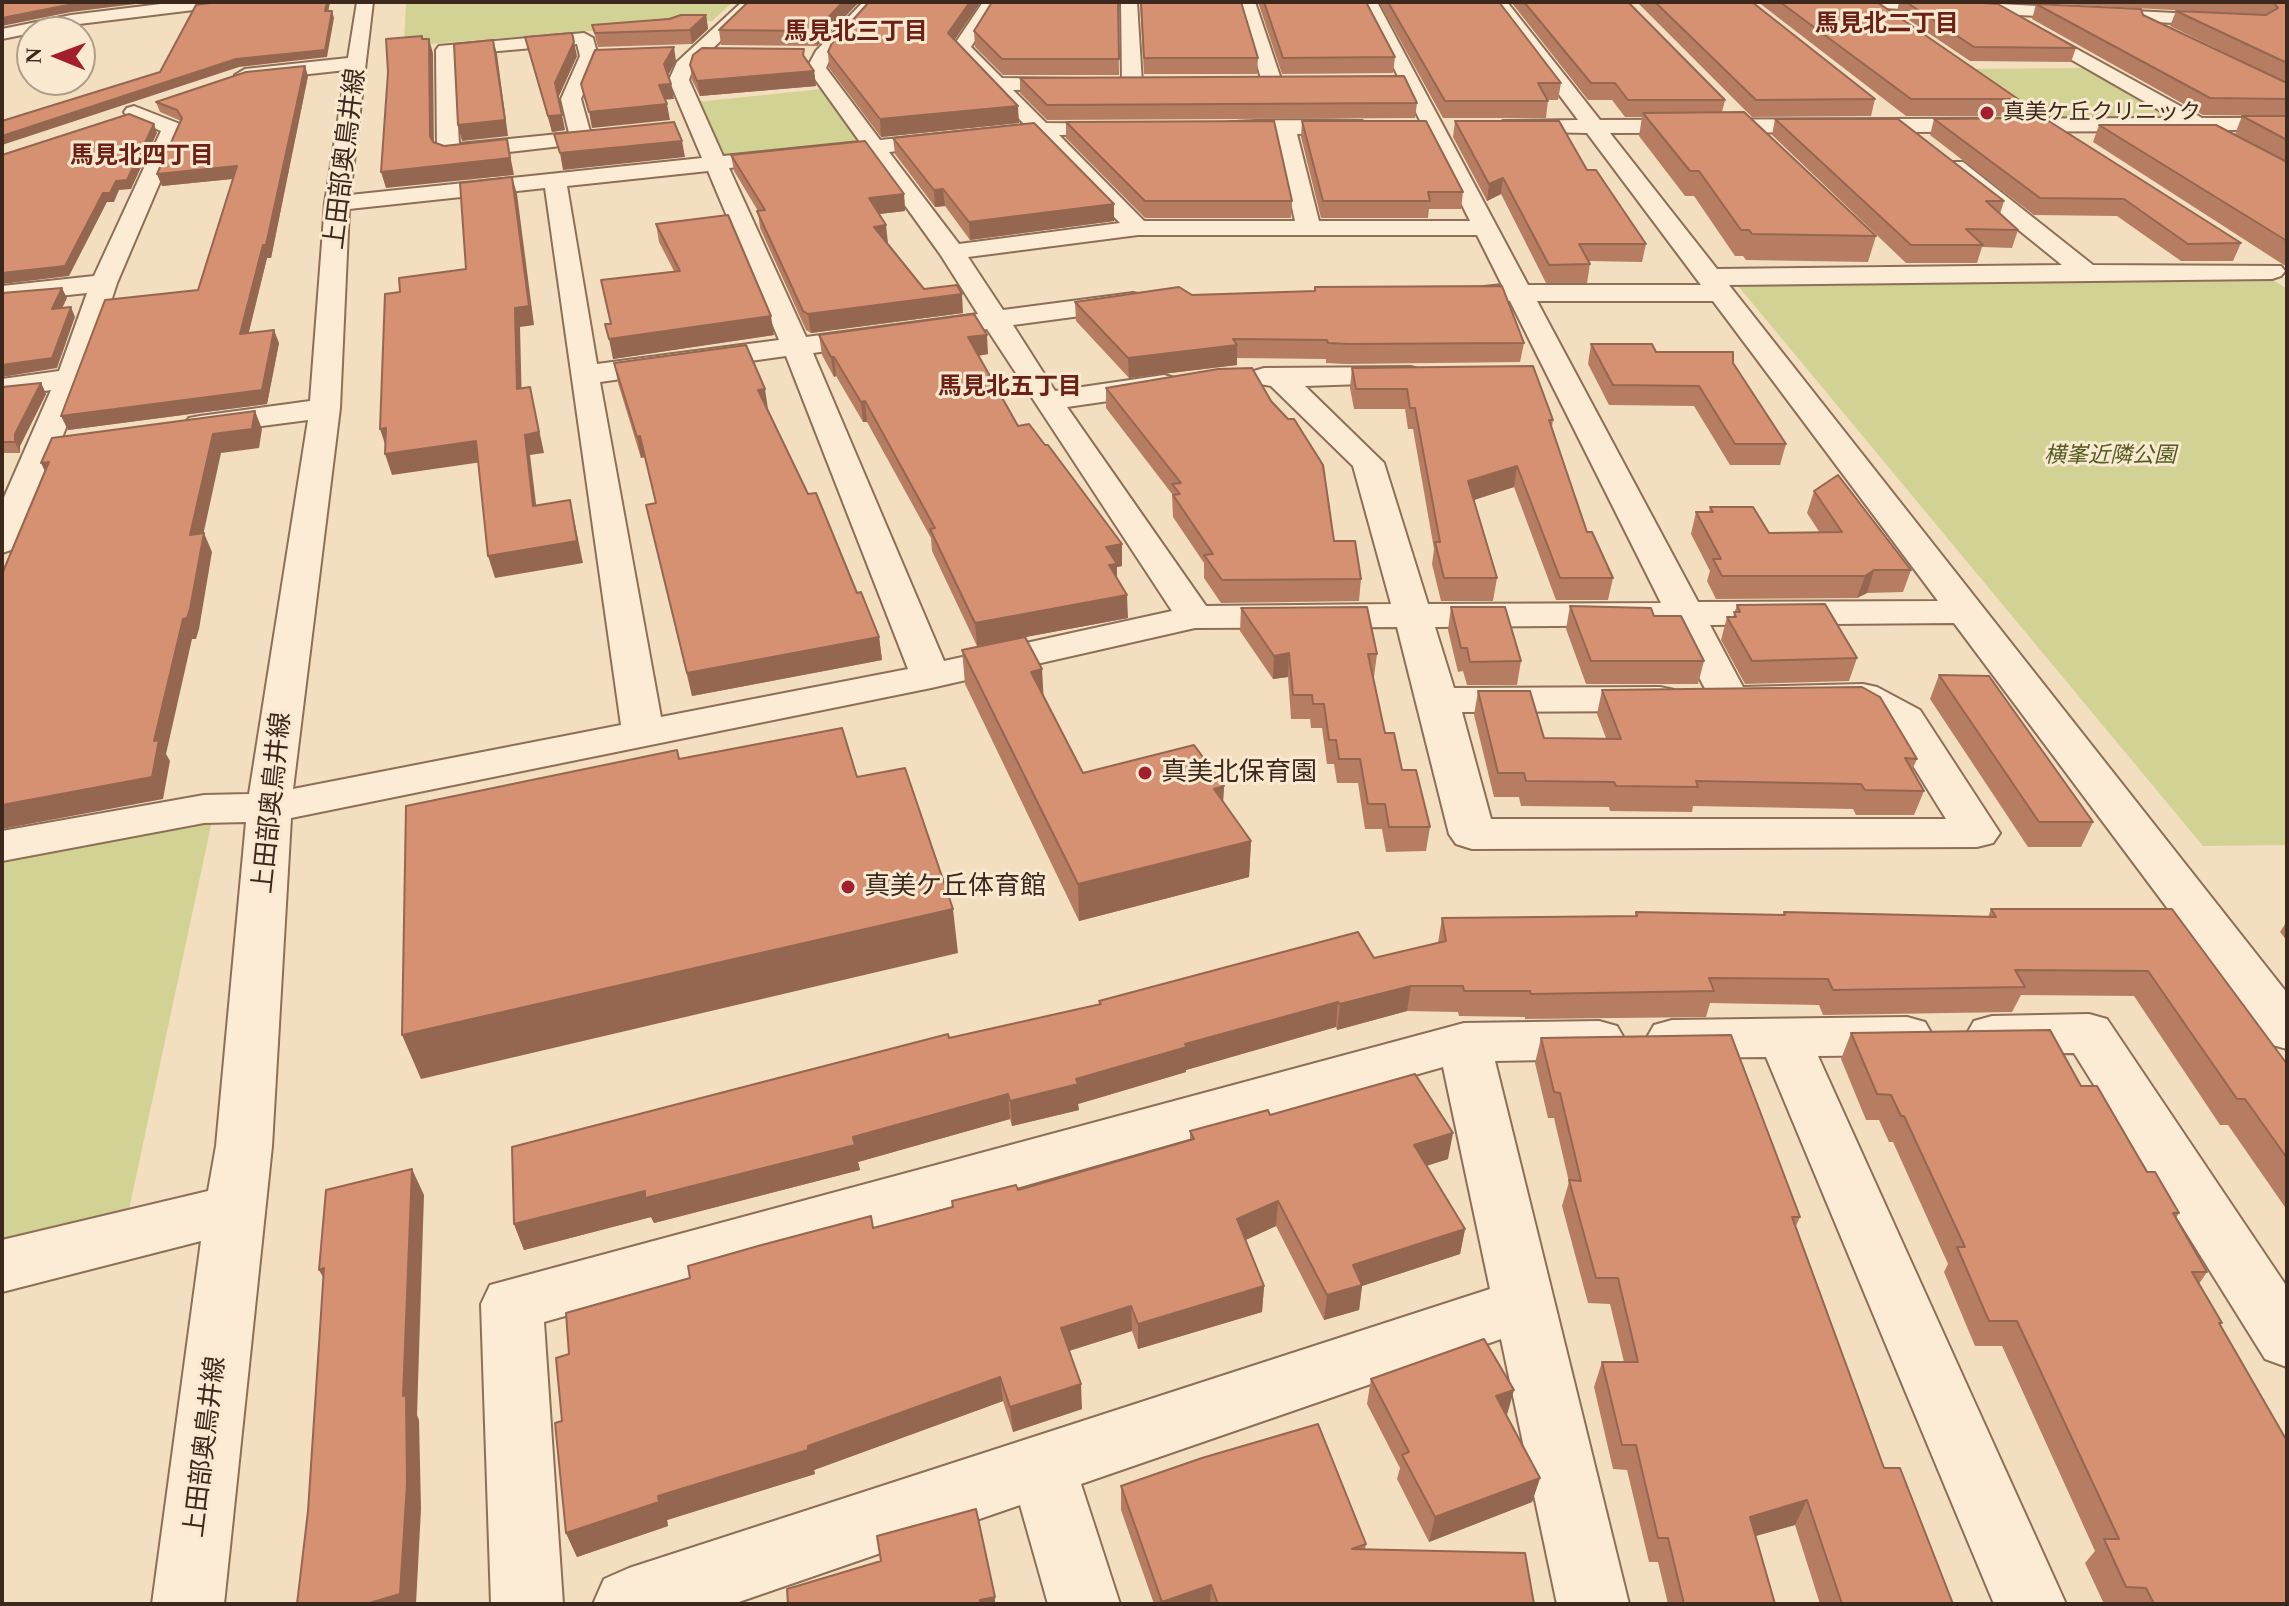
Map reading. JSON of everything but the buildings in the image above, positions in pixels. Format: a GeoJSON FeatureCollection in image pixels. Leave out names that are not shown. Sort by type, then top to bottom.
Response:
{"type":"FeatureCollection","features":[{"type":"Feature","properties":{"kind":"street"},"geometry":{"type":"LineString","coordinates":[[96,17],[217,2]]}},
{"type":"Feature","properties":{"kind":"street","name":"上田部奥鳥井線"},"geometry":{"type":"LineString","coordinates":[[188,1604],[244,1146],[269,808],[325,408],[337,203],[365,2]]}},
{"type":"Feature","properties":{"kind":"street"},"geometry":{"type":"LineString","coordinates":[[682,53],[752,2]]}},
{"type":"Feature","properties":{"kind":"street"},"geometry":{"type":"LineString","coordinates":[[872,2],[815,55],[816,68],[952,252],[1047,401],[1195,617]]}},
{"type":"Feature","properties":{"kind":"street"},"geometry":{"type":"LineString","coordinates":[[991,2],[961,48],[1138,228]]}},
{"type":"Feature","properties":{"kind":"street"},"geometry":{"type":"LineString","coordinates":[[996,84],[1124,83],[1129,2]]}},
{"type":"Feature","properties":{"kind":"street"},"geometry":{"type":"LineString","coordinates":[[1247,2],[1272,82]]}},
{"type":"Feature","properties":{"kind":"street"},"geometry":{"type":"LineString","coordinates":[[1369,2],[1403,82],[1442,127],[1486,228],[1729,699]]}},
{"type":"Feature","properties":{"kind":"street"},"geometry":{"type":"LineString","coordinates":[[1498,2],[2287,1030]]}},
{"type":"Feature","properties":{"kind":"street"},"geometry":{"type":"LineString","coordinates":[[1865,2],[2246,21]]}},
{"type":"Feature","properties":{"kind":"street"},"geometry":{"type":"LineString","coordinates":[[1865,2],[1904,28]]}},
{"type":"Feature","properties":{"kind":"street"},"geometry":{"type":"LineString","coordinates":[[1997,9],[2287,175]]}},
{"type":"Feature","properties":{"kind":"street"},"geometry":{"type":"LineString","coordinates":[[2129,15],[2168,35]]}},
{"type":"Feature","properties":{"kind":"street"},"geometry":{"type":"LineString","coordinates":[[581,139],[571,99],[589,56],[584,38],[445,50],[448,152],[581,139],[641,132]]}},
{"type":"Feature","properties":{"kind":"street"},"geometry":{"type":"LineString","coordinates":[[682,53],[728,54]]}},
{"type":"Feature","properties":{"kind":"street"},"geometry":{"type":"LineString","coordinates":[[682,53],[684,66],[679,80],[796,346],[931,676]]}},
{"type":"Feature","properties":{"kind":"street"},"geometry":{"type":"LineString","coordinates":[[589,56],[615,54]]}},
{"type":"Feature","properties":{"kind":"street"},"geometry":{"type":"LineString","coordinates":[[219,84],[247,74],[358,63]]}},
{"type":"Feature","properties":{"kind":"street"},"geometry":{"type":"LineString","coordinates":[[2,542],[39,447],[71,378],[104,283],[173,128],[126,115],[162,103]]}},
{"type":"Feature","properties":{"kind":"street"},"geometry":{"type":"LineString","coordinates":[[1723,103],[1767,147]]}},
{"type":"Feature","properties":{"kind":"street"},"geometry":{"type":"LineString","coordinates":[[1877,106],[2087,273]]}},
{"type":"Feature","properties":{"kind":"street"},"geometry":{"type":"LineString","coordinates":[[2019,107],[2072,142]]}},
{"type":"Feature","properties":{"kind":"street"},"geometry":{"type":"LineString","coordinates":[[1482,127],[2287,124]]}},
{"type":"Feature","properties":{"kind":"street"},"geometry":{"type":"LineString","coordinates":[[671,129],[701,126]]}},
{"type":"Feature","properties":{"kind":"street"},"geometry":{"type":"LineString","coordinates":[[1285,127],[1309,228]]}},
{"type":"Feature","properties":{"kind":"street"},"geometry":{"type":"LineString","coordinates":[[1194,128],[1442,127]]}},
{"type":"Feature","properties":{"kind":"street"},"geometry":{"type":"LineString","coordinates":[[337,203],[1042,129],[1148,128]]}},
{"type":"Feature","properties":{"kind":"street"},"geometry":{"type":"LineString","coordinates":[[555,179],[643,733]]}},
{"type":"Feature","properties":{"kind":"street"},"geometry":{"type":"LineString","coordinates":[[952,252],[1138,228],[1486,228]]}},
{"type":"Feature","properties":{"kind":"street"},"geometry":{"type":"LineString","coordinates":[[1877,253],[1899,275]]}},
{"type":"Feature","properties":{"kind":"street"},"geometry":{"type":"LineString","coordinates":[[2245,254],[2280,276]]}},
{"type":"Feature","properties":{"kind":"street"},"geometry":{"type":"LineString","coordinates":[[1473,294],[1899,275],[2087,273],[2280,276]]}},
{"type":"Feature","properties":{"kind":"street"},"geometry":{"type":"LineString","coordinates":[[2,294],[104,283]]}},
{"type":"Feature","properties":{"kind":"street"},"geometry":{"type":"LineString","coordinates":[[584,375],[1164,297]]}},
{"type":"Feature","properties":{"kind":"street"},"geometry":{"type":"LineString","coordinates":[[1531,374],[1562,374]]}},
{"type":"Feature","properties":{"kind":"street"},"geometry":{"type":"LineString","coordinates":[[1232,377],[1436,376]]}},
{"type":"Feature","properties":{"kind":"street"},"geometry":{"type":"LineString","coordinates":[[1279,377],[1368,463],[1438,700],[1472,834],[1977,833],[1905,719],[1863,696],[1438,700]]}},
{"type":"Feature","properties":{"kind":"street"},"geometry":{"type":"LineString","coordinates":[[2,388],[71,378]]}},
{"type":"Feature","properties":{"kind":"street"},"geometry":{"type":"LineString","coordinates":[[1047,401],[1186,381]]}},
{"type":"Feature","properties":{"kind":"street"},"geometry":{"type":"LineString","coordinates":[[166,430],[325,408]]}},
{"type":"Feature","properties":{"kind":"street"},"geometry":{"type":"LineString","coordinates":[[39,447],[71,442]]}},
{"type":"Feature","properties":{"kind":"street"},"geometry":{"type":"LineString","coordinates":[[2,846],[204,809],[269,808],[931,676],[1195,617],[1965,612]]}},
{"type":"Feature","properties":{"kind":"street"},"geometry":{"type":"LineString","coordinates":[[527,1604],[512,1304],[1464,1042],[2089,1033],[2287,1339]]}},
{"type":"Feature","properties":{"kind":"street"},"geometry":{"type":"LineString","coordinates":[[1784,1038],[2030,1604]]}},
{"type":"Feature","properties":{"kind":"street"},"geometry":{"type":"LineString","coordinates":[[1464,1042],[1593,1604]]}},
{"type":"Feature","properties":{"kind":"street"},"geometry":{"type":"LineString","coordinates":[[2,1266],[234,1209]]}},
{"type":"Feature","properties":{"kind":"street"},"geometry":{"type":"LineString","coordinates":[[629,1604],[1523,1305]]}},
{"type":"Feature","properties":{"kind":"street"},"geometry":{"type":"LineString","coordinates":[[1041,1464],[1084,1604]]}},
{"type":"Feature","properties":{"kind":"green space"},"geometry":{"type":"Polygon","coordinates":[[[406,2],[733,2],[712,21],[404,46],[406,2]]]}},
{"type":"Feature","properties":{"kind":"green space"},"geometry":{"type":"Polygon","coordinates":[[[2085,68],[2175,121],[2050,122],[1970,69],[2085,68]]]}},
{"type":"Feature","properties":{"kind":"green space"},"geometry":{"type":"Polygon","coordinates":[[[822,89],[860,144],[723,157],[697,102],[822,89]]]}},
{"type":"Feature","properties":{"kind":"green space","name":"横峯近隣公園"},"geometry":{"type":"Polygon","coordinates":[[[2269,277],[2287,289],[2287,845],[2203,846],[1734,281],[2269,277]]]}},
{"type":"Feature","properties":{"kind":"green space"},"geometry":{"type":"Polygon","coordinates":[[[213,816],[127,1219],[2,1248],[2,856],[213,816]]]}},
{"type":"Feature","properties":{"kind":"place","name":"真美ケ丘クリニック"},"geometry":{"type":"Point","coordinates":[1987,113]}},
{"type":"Feature","properties":{"kind":"place","name":"真美北保育園"},"geometry":{"type":"Point","coordinates":[1145,773]}},
{"type":"Feature","properties":{"kind":"place","name":"真美ケ丘体育館"},"geometry":{"type":"Point","coordinates":[848,887]}},
{"type":"Feature","properties":{"kind":"district","name":"馬見北二丁目"},"geometry":{"type":"Point","coordinates":[1887,25]}},
{"type":"Feature","properties":{"kind":"district","name":"馬見北三丁目"},"geometry":{"type":"Point","coordinates":[856,33]}},
{"type":"Feature","properties":{"kind":"district","name":"馬見北四丁目"},"geometry":{"type":"Point","coordinates":[142,157]}},
{"type":"Feature","properties":{"kind":"district","name":"馬見北五丁目"},"geometry":{"type":"Point","coordinates":[1010,388]}}]}
